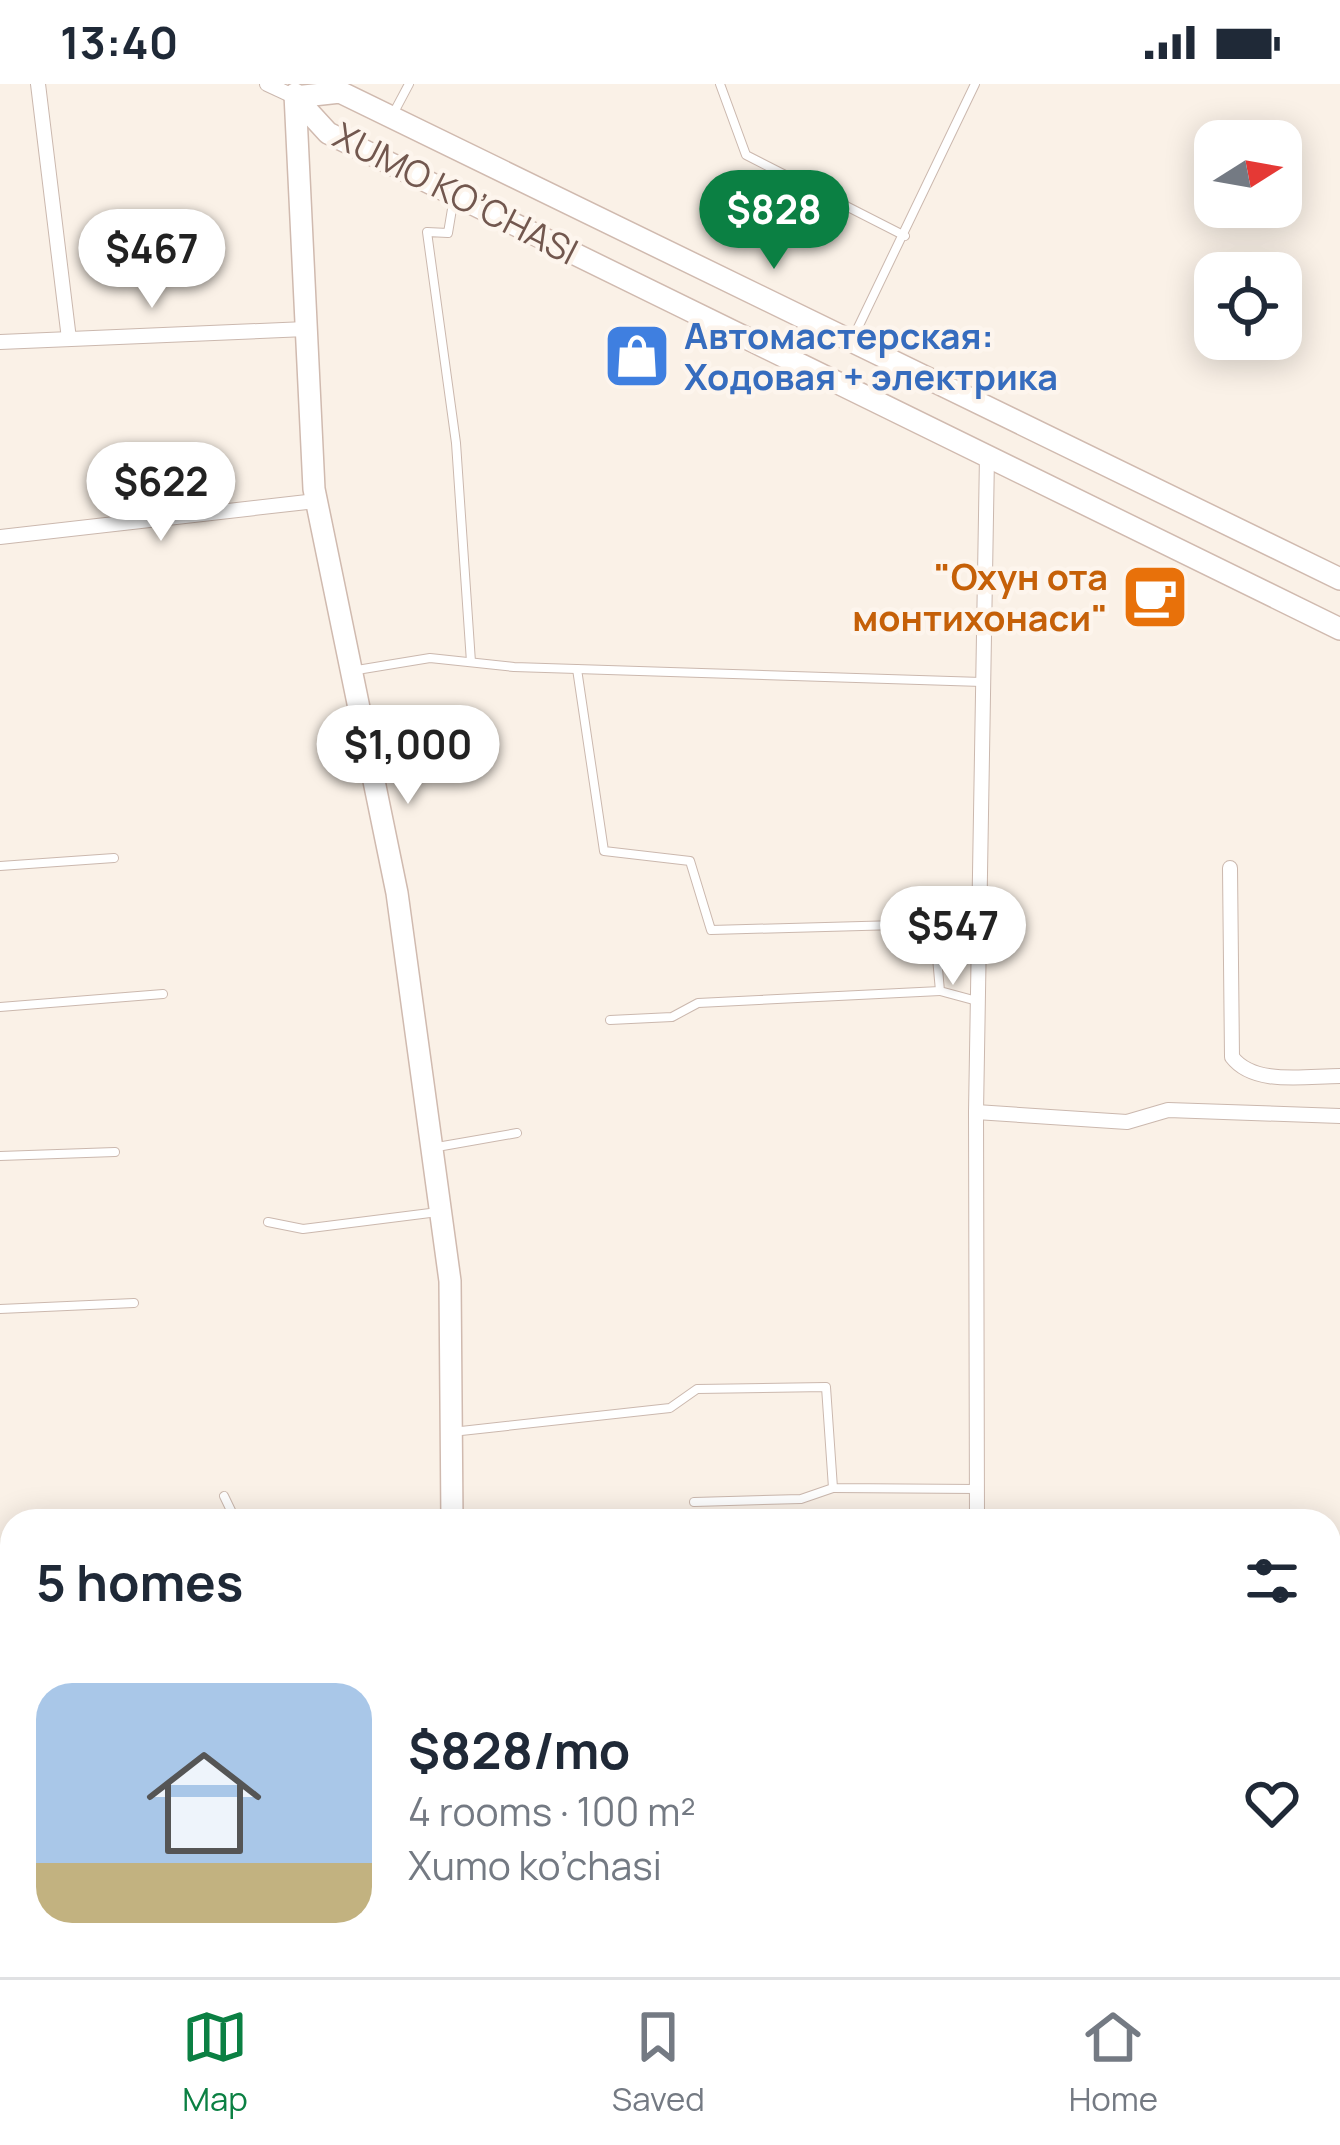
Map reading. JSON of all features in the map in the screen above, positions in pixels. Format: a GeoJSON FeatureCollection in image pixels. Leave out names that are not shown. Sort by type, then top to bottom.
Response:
{"type":"FeatureCollection","features":[{"type":"Feature","properties":{"kind":"main road","name":"XUMO KO’CHASI"},"geometry":{"type":"LineString","coordinates":[[295,91],[340,92],[1340,579]]}},
{"type":"Feature","properties":{"kind":"main road","name":"XUMO KO’CHASI"},"geometry":{"type":"LineString","coordinates":[[295,91],[328,133],[1340,629]]}},
{"type":"Feature","properties":{"kind":"main road"},"geometry":{"type":"LineString","coordinates":[[295,91],[316,501],[397,893],[450,1281],[452,1509]]}},
{"type":"Feature","properties":{"kind":"main road"},"geometry":{"type":"LineString","coordinates":[[555,244],[574,206]]}},
{"type":"Feature","properties":{"kind":"main road"},"geometry":{"type":"LineString","coordinates":[[634,283],[650,243]]}},
{"type":"Feature","properties":{"kind":"street"},"geometry":{"type":"LineString","coordinates":[[38,84],[69,339]]}},
{"type":"Feature","properties":{"kind":"street"},"geometry":{"type":"LineString","coordinates":[[267,84],[295,91]]}},
{"type":"Feature","properties":{"kind":"street"},"geometry":{"type":"LineString","coordinates":[[0,342],[306,328]]}},
{"type":"Feature","properties":{"kind":"street"},"geometry":{"type":"LineString","coordinates":[[977,1509],[976,1112],[987,456]]}},
{"type":"Feature","properties":{"kind":"street"},"geometry":{"type":"LineString","coordinates":[[0,537],[316,501]]}},
{"type":"Feature","properties":{"kind":"street"},"geometry":{"type":"LineString","coordinates":[[1230,868],[1232,1057],[1242,1070],[1260,1075],[1340,1076]]}},
{"type":"Feature","properties":{"kind":"street"},"geometry":{"type":"LineString","coordinates":[[976,1112],[1127,1122],[1168,1110],[1340,1116]]}},
{"type":"Feature","properties":{"kind":"lane"},"geometry":{"type":"LineString","coordinates":[[392,117],[409,84]]}},
{"type":"Feature","properties":{"kind":"lane"},"geometry":{"type":"LineString","coordinates":[[720,84],[746,155],[905,236]]}},
{"type":"Feature","properties":{"kind":"lane"},"geometry":{"type":"LineString","coordinates":[[851,341],[975,84]]}},
{"type":"Feature","properties":{"kind":"lane"},"geometry":{"type":"LineString","coordinates":[[455,195],[448,233],[427,232],[456,442],[471,662]]}},
{"type":"Feature","properties":{"kind":"lane"},"geometry":{"type":"LineString","coordinates":[[351,671],[430,658],[577,669],[983,682]]}},
{"type":"Feature","properties":{"kind":"lane"},"geometry":{"type":"LineString","coordinates":[[577,669],[604,851],[689,860],[711,930],[934,924],[940,991]]}},
{"type":"Feature","properties":{"kind":"lane"},"geometry":{"type":"LineString","coordinates":[[0,866],[114,858]]}},
{"type":"Feature","properties":{"kind":"lane"},"geometry":{"type":"LineString","coordinates":[[610,1020],[672,1017],[698,1004],[940,991],[978,1001]]}},
{"type":"Feature","properties":{"kind":"lane"},"geometry":{"type":"LineString","coordinates":[[0,1007],[163,994]]}},
{"type":"Feature","properties":{"kind":"lane"},"geometry":{"type":"LineString","coordinates":[[430,1148],[517,1133]]}},
{"type":"Feature","properties":{"kind":"lane"},"geometry":{"type":"LineString","coordinates":[[0,1156],[115,1152]]}},
{"type":"Feature","properties":{"kind":"lane"},"geometry":{"type":"LineString","coordinates":[[268,1222],[303,1229],[440,1212]]}},
{"type":"Feature","properties":{"kind":"lane"},"geometry":{"type":"LineString","coordinates":[[0,1309],[134,1303]]}},
{"type":"Feature","properties":{"kind":"lane"},"geometry":{"type":"LineString","coordinates":[[451,1432],[670,1408],[697,1389],[826,1387],[833,1488]]}},
{"type":"Feature","properties":{"kind":"lane"},"geometry":{"type":"LineString","coordinates":[[694,1502],[801,1499],[833,1488],[977,1489]]}},
{"type":"Feature","properties":{"kind":"lane"},"geometry":{"type":"LineString","coordinates":[[224,1496],[230,1509]]}},
{"type":"Feature","properties":{"kind":"place","name":"Автомастерская: Ходовая + электрика"},"geometry":{"type":"Point","coordinates":[637,356]}},
{"type":"Feature","properties":{"kind":"place","name":"\"Охун ота монтихонаси\""},"geometry":{"type":"Point","coordinates":[1155,597]}}]}
